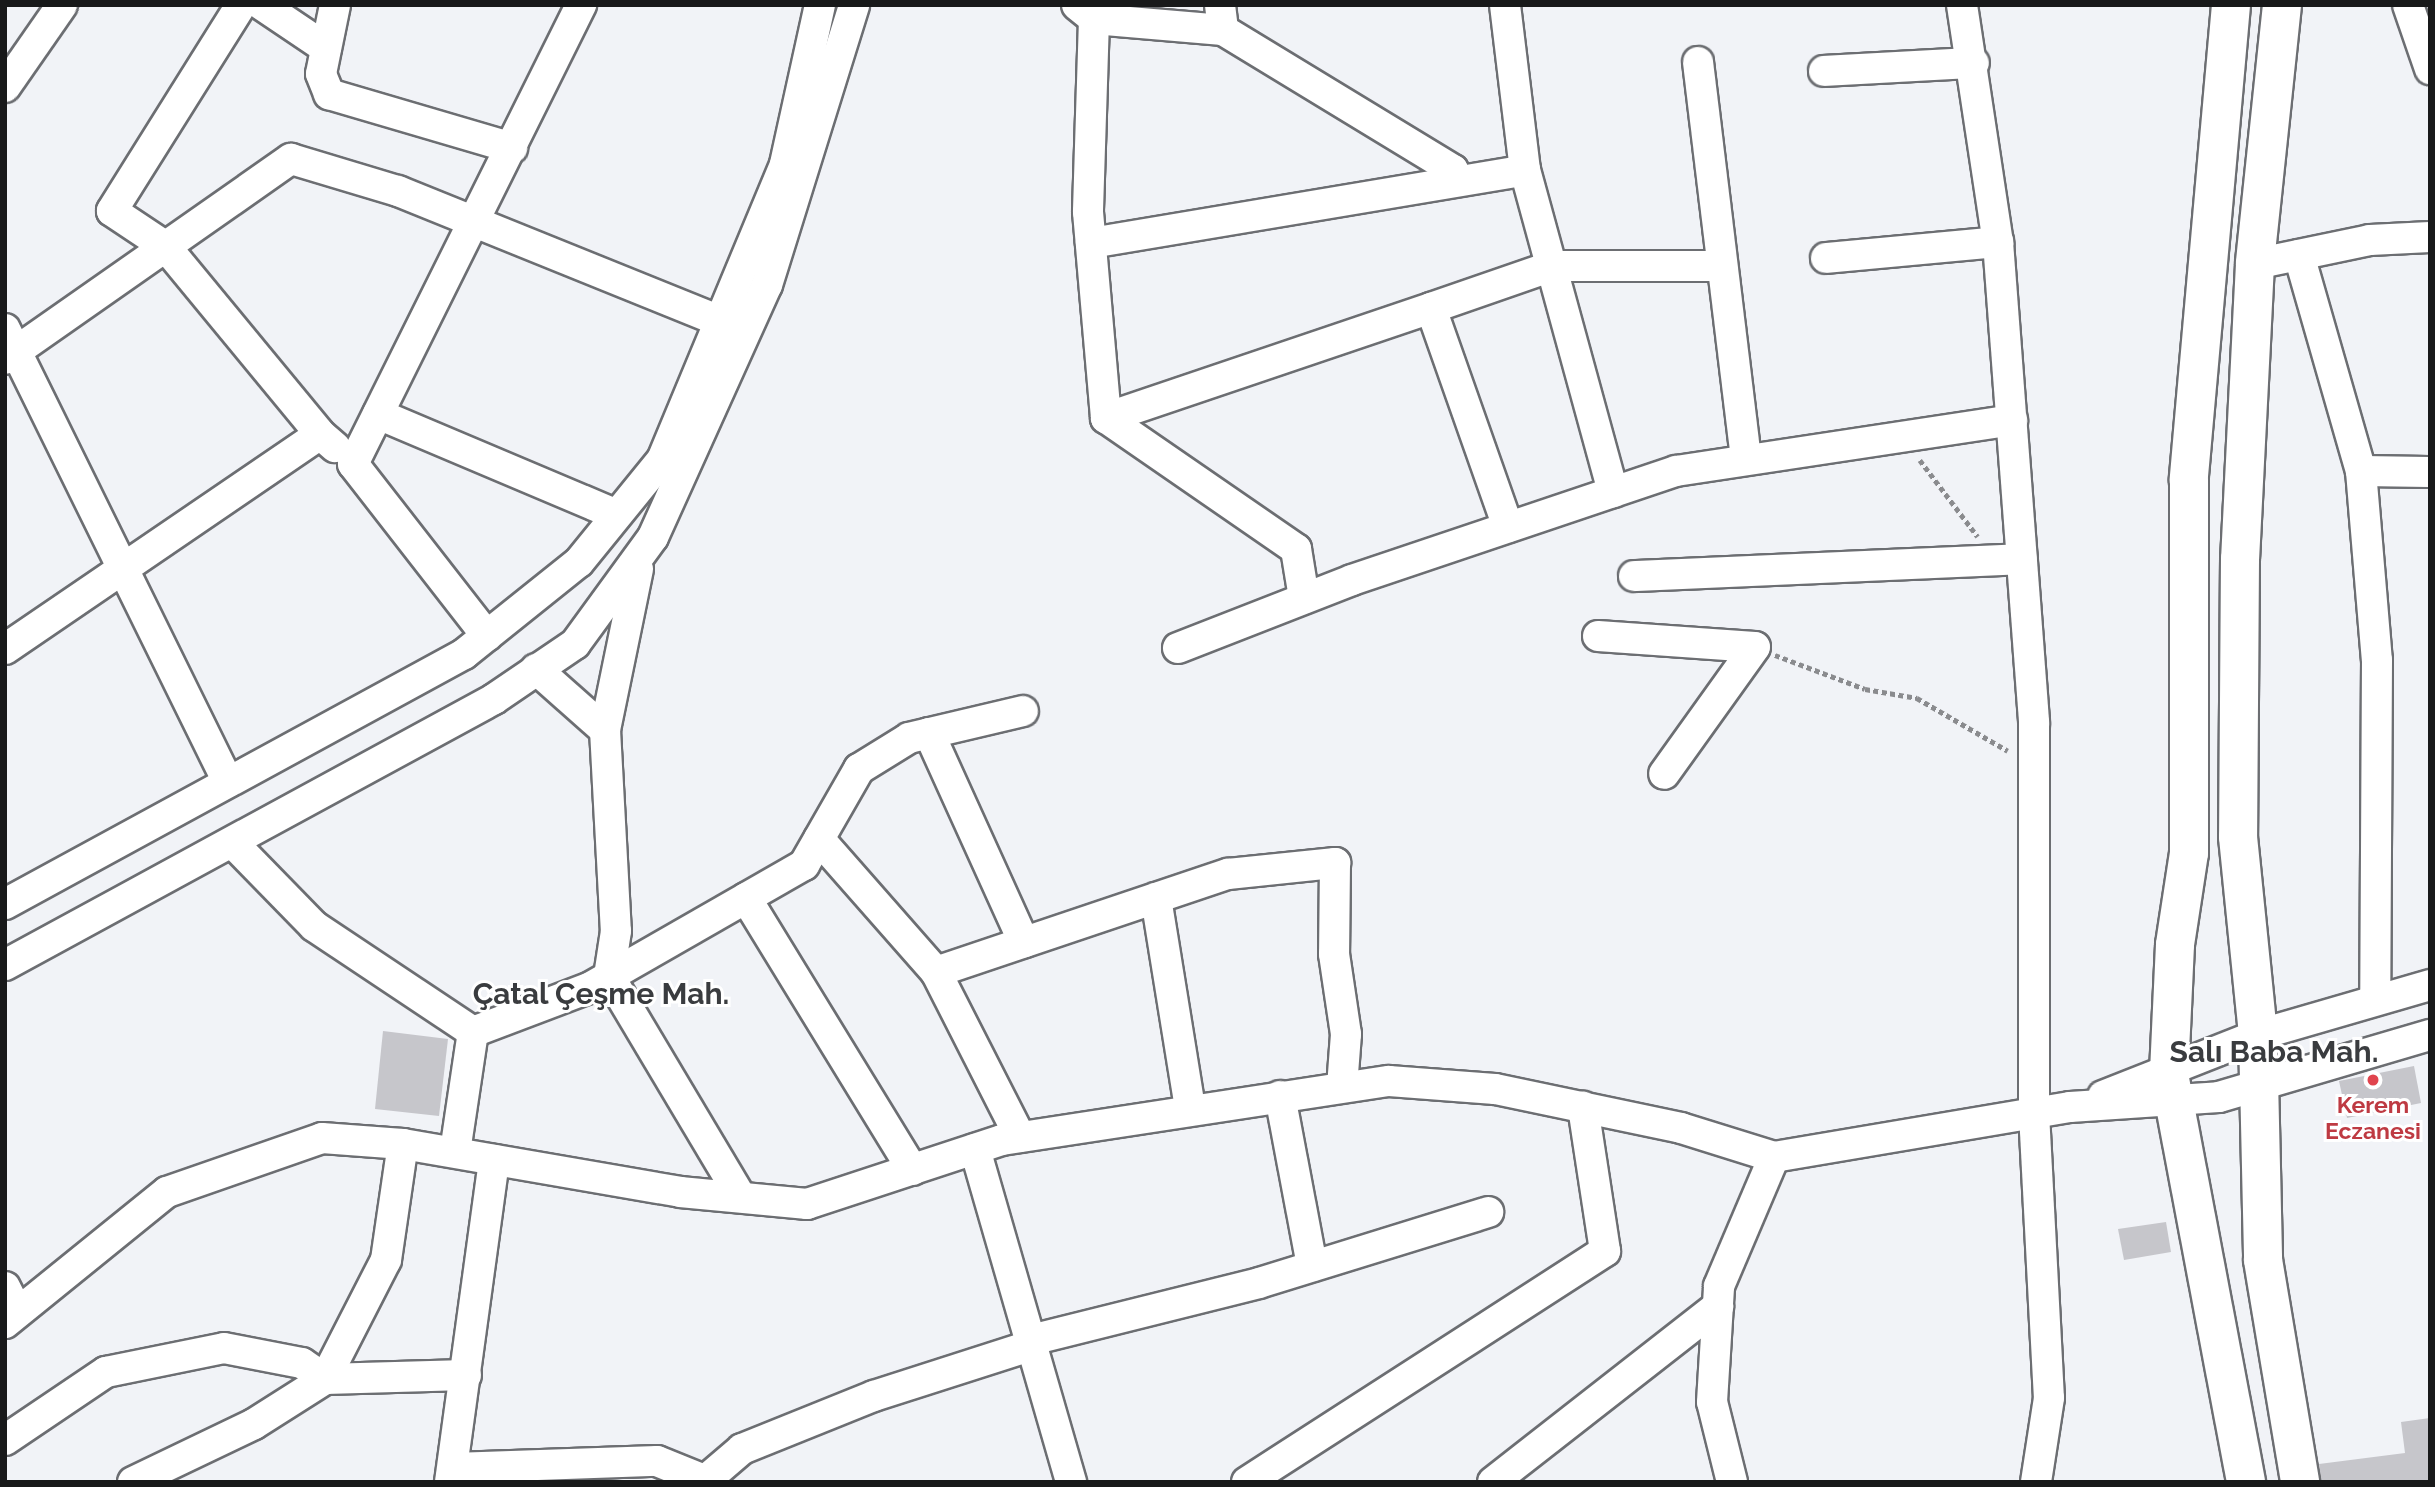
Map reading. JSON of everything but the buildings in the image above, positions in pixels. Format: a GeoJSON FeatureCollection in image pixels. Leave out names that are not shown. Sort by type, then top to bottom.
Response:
{"type":"FeatureCollection","features":[{"type":"Feature","properties":{"kind":"main road"},"geometry":{"type":"LineString","coordinates":[[2231,5],[2190,466],[2189,853],[2175,945],[2171,1089],[2246,1482]]}},
{"type":"Feature","properties":{"kind":"main road"},"geometry":{"type":"LineString","coordinates":[[2282,5],[2255,264],[2241,559],[2238,837],[2258,1035],[2257,1088],[2263,1260],[2300,1482]]}},
{"type":"Feature","properties":{"kind":"street"},"geometry":{"type":"LineString","coordinates":[[5,88],[62,5]]}},
{"type":"Feature","properties":{"kind":"street"},"geometry":{"type":"LineString","coordinates":[[241,5],[112,211],[166,247],[320,434],[353,464],[487,636]]}},
{"type":"Feature","properties":{"kind":"street"},"geometry":{"type":"LineString","coordinates":[[262,5],[326,48]]}},
{"type":"Feature","properties":{"kind":"street"},"geometry":{"type":"LineString","coordinates":[[335,5],[321,83],[329,94],[512,148]]}},
{"type":"Feature","properties":{"kind":"street"},"geometry":{"type":"LineString","coordinates":[[353,464],[581,5]]}},
{"type":"Feature","properties":{"kind":"street"},"geometry":{"type":"LineString","coordinates":[[5,904],[487,636],[579,562],[662,460],[785,163],[820,5]]}},
{"type":"Feature","properties":{"kind":"street"},"geometry":{"type":"LineString","coordinates":[[5,965],[233,843],[575,645],[640,559],[767,285],[855,5]]}},
{"type":"Feature","properties":{"kind":"street"},"geometry":{"type":"LineString","coordinates":[[1511,5],[1505,6],[1525,170],[1613,492]]}},
{"type":"Feature","properties":{"kind":"street"},"geometry":{"type":"LineString","coordinates":[[1962,5],[1974,64],[1998,242],[2011,420],[2009,560],[2034,767],[2034,1113],[2049,1398],[2036,1482]]}},
{"type":"Feature","properties":{"kind":"street"},"geometry":{"type":"LineString","coordinates":[[2408,5],[2430,69]]}},
{"type":"Feature","properties":{"kind":"street"},"geometry":{"type":"LineString","coordinates":[[1106,418],[1091,243],[1085,12],[1221,18],[1452,170],[1458,181]]}},
{"type":"Feature","properties":{"kind":"street"},"geometry":{"type":"LineString","coordinates":[[1698,62],[1719,266],[1746,459]]}},
{"type":"Feature","properties":{"kind":"street"},"geometry":{"type":"LineString","coordinates":[[1824,71],[1974,64]]}},
{"type":"Feature","properties":{"kind":"street"},"geometry":{"type":"LineString","coordinates":[[228,782],[123,568],[9,347],[166,247],[291,159],[474,222],[719,321]]}},
{"type":"Feature","properties":{"kind":"street"},"geometry":{"type":"LineString","coordinates":[[1091,243],[1525,170]]}},
{"type":"Feature","properties":{"kind":"street"},"geometry":{"type":"LineString","coordinates":[[2255,264],[2299,255],[2430,237]]}},
{"type":"Feature","properties":{"kind":"street"},"geometry":{"type":"LineString","coordinates":[[1826,258],[1998,242]]}},
{"type":"Feature","properties":{"kind":"street"},"geometry":{"type":"LineString","coordinates":[[2299,255],[2361,471],[2377,660],[2375,997]]}},
{"type":"Feature","properties":{"kind":"street"},"geometry":{"type":"LineString","coordinates":[[1106,418],[1552,266],[1719,266]]}},
{"type":"Feature","properties":{"kind":"street"},"geometry":{"type":"LineString","coordinates":[[1431,307],[1508,527]]}},
{"type":"Feature","properties":{"kind":"street"},"geometry":{"type":"LineString","coordinates":[[378,414],[617,515]]}},
{"type":"Feature","properties":{"kind":"street"},"geometry":{"type":"LineString","coordinates":[[1106,418],[1296,549],[1304,598]]}},
{"type":"Feature","properties":{"kind":"street"},"geometry":{"type":"LineString","coordinates":[[1178,648],[1304,598],[1676,471],[1900,433],[2011,420]]}},
{"type":"Feature","properties":{"kind":"street"},"geometry":{"type":"LineString","coordinates":[[5,649],[320,434]]}},
{"type":"Feature","properties":{"kind":"street"},"geometry":{"type":"LineString","coordinates":[[2361,471],[2430,472]]}},
{"type":"Feature","properties":{"kind":"street"},"geometry":{"type":"LineString","coordinates":[[640,559],[606,730],[617,931],[609,976],[741,1197]]}},
{"type":"Feature","properties":{"kind":"street"},"geometry":{"type":"LineString","coordinates":[[1634,576],[2009,560]]}},
{"type":"Feature","properties":{"kind":"street"},"geometry":{"type":"LineString","coordinates":[[1598,635],[1755,647]]}},
{"type":"Feature","properties":{"kind":"street"},"geometry":{"type":"LineString","coordinates":[[1664,774],[1755,647]]}},
{"type":"Feature","properties":{"kind":"street"},"geometry":{"type":"LineString","coordinates":[[537,669],[606,730]]}},
{"type":"Feature","properties":{"kind":"street"},"geometry":{"type":"LineString","coordinates":[[473,1032],[609,976],[804,865],[859,769],[929,733],[1023,710]]}},
{"type":"Feature","properties":{"kind":"street"},"geometry":{"type":"LineString","coordinates":[[929,733],[1024,942]]}},
{"type":"Feature","properties":{"kind":"street"},"geometry":{"type":"LineString","coordinates":[[819,839],[936,972],[1020,1137]]}},
{"type":"Feature","properties":{"kind":"street"},"geometry":{"type":"LineString","coordinates":[[233,843],[314,926],[473,1032]]}},
{"type":"Feature","properties":{"kind":"street"},"geometry":{"type":"LineString","coordinates":[[936,972],[1228,874],[1335,863],[1334,954],[1346,1034],[1342,1087]]}},
{"type":"Feature","properties":{"kind":"street"},"geometry":{"type":"LineString","coordinates":[[746,898],[913,1170]]}},
{"type":"Feature","properties":{"kind":"street"},"geometry":{"type":"LineString","coordinates":[[1156,898],[1190,1108]]}},
{"type":"Feature","properties":{"kind":"street"},"geometry":{"type":"LineString","coordinates":[[2171,1089],[2258,1035],[2375,997],[2430,985]]}},
{"type":"Feature","properties":{"kind":"street"},"geometry":{"type":"LineString","coordinates":[[455,1152],[473,1032]]}},
{"type":"Feature","properties":{"kind":"street"},"geometry":{"type":"LineString","coordinates":[[10,1307],[167,1192],[322,1138],[403,1144],[741,1197],[807,1204],[1020,1137],[1190,1108],[1389,1081],[1495,1089],[1583,1107],[1774,1157],[2171,1089],[2257,1088],[2430,1035]]}},
{"type":"Feature","properties":{"kind":"street"},"geometry":{"type":"LineString","coordinates":[[1280,1096],[1312,1266]]}},
{"type":"Feature","properties":{"kind":"street"},"geometry":{"type":"LineString","coordinates":[[1247,1482],[1605,1251],[1583,1107]]}},
{"type":"Feature","properties":{"kind":"street"},"geometry":{"type":"LineString","coordinates":[[133,1482],[254,1424],[325,1379],[386,1260],[403,1144]]}},
{"type":"Feature","properties":{"kind":"street"},"geometry":{"type":"LineString","coordinates":[[975,1149],[1071,1482]]}},
{"type":"Feature","properties":{"kind":"street"},"geometry":{"type":"LineString","coordinates":[[1732,1482],[1712,1402],[1719,1286],[1774,1157]]}},
{"type":"Feature","properties":{"kind":"street"},"geometry":{"type":"LineString","coordinates":[[494,1160],[452,1475],[657,1461],[708,1480],[742,1448],[874,1396],[1032,1343],[1312,1266],[1488,1212]]}},
{"type":"Feature","properties":{"kind":"street"},"geometry":{"type":"LineString","coordinates":[[1493,1482],[1718,1306]]}},
{"type":"Feature","properties":{"kind":"street"},"geometry":{"type":"LineString","coordinates":[[5,1440],[106,1372],[224,1348],[302,1363],[325,1379],[466,1375]]}},
{"type":"Feature","properties":{"kind":"path"},"geometry":{"type":"LineString","coordinates":[[1900,433],[2009,560]]}},
{"type":"Feature","properties":{"kind":"path"},"geometry":{"type":"LineString","coordinates":[[1755,647],[1865,688],[1917,698],[2034,767]]}},
{"type":"Feature","properties":{"kind":"place","name":"Kerem Eczanesi"},"geometry":{"type":"Point","coordinates":[2373,1080]}},
{"type":"Feature","properties":{"kind":"district","name":"Çatal Çeşme Mah."},"geometry":{"type":"Point","coordinates":[601,994]}},
{"type":"Feature","properties":{"kind":"district","name":"Salı Baba Mah."},"geometry":{"type":"Point","coordinates":[2274,1052]}}]}
